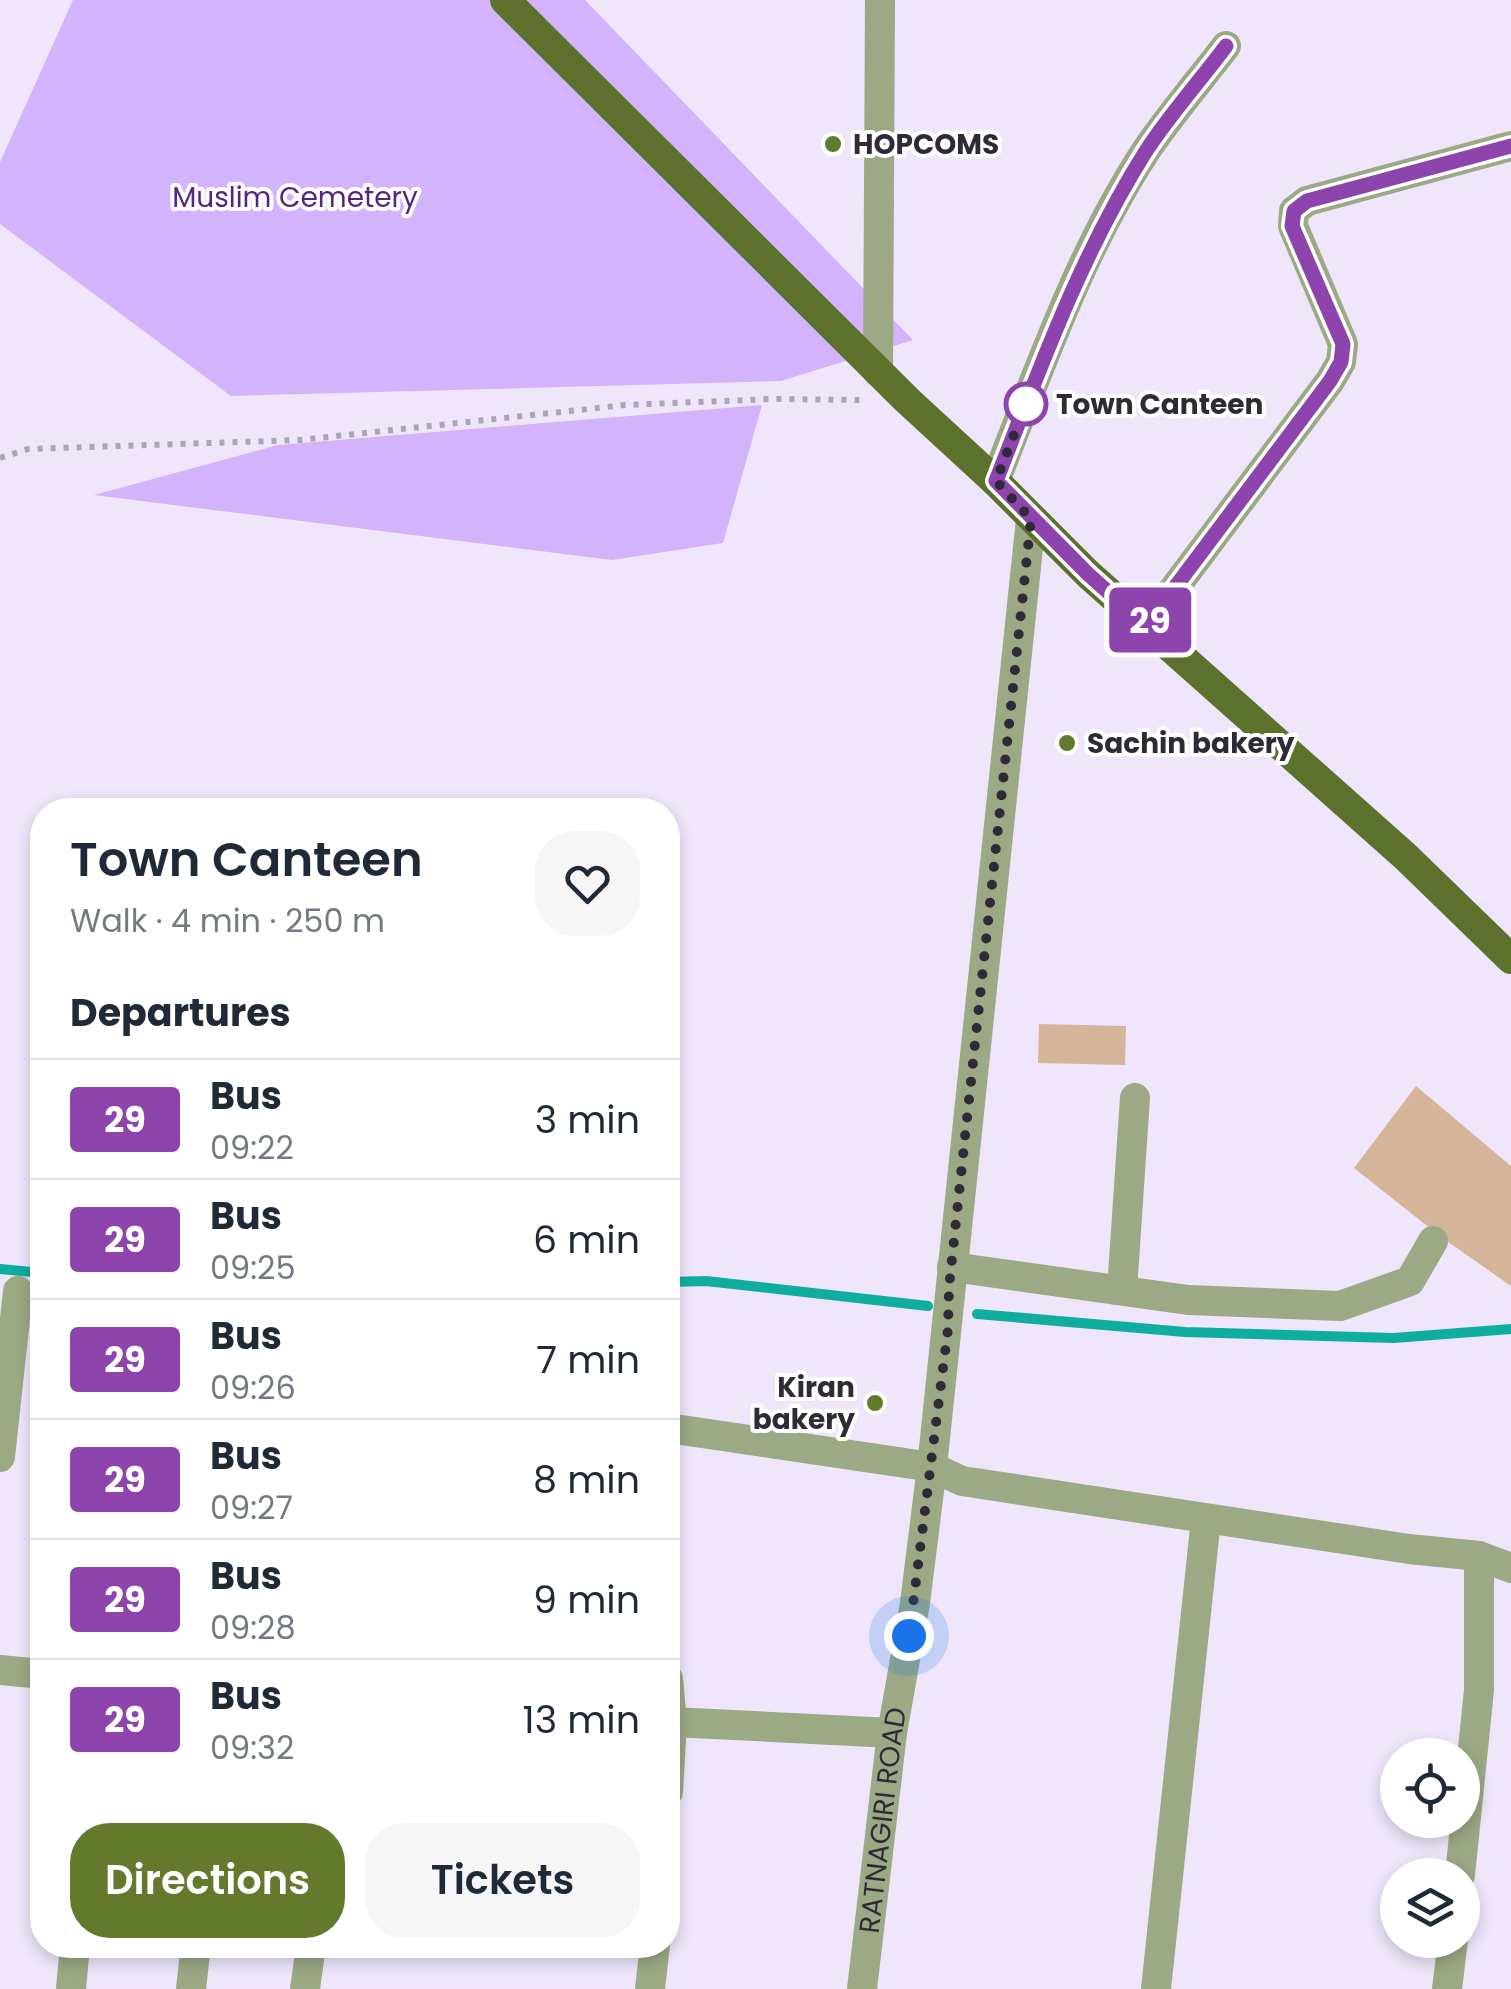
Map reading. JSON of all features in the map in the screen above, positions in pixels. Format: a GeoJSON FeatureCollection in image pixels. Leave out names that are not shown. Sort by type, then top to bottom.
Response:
{"type":"FeatureCollection","features":[{"type":"Feature","properties":{"kind":"main road"},"geometry":{"type":"LineString","coordinates":[[505,0],[906,400],[1146,626],[1406,857],[1511,959]]}},
{"type":"Feature","properties":{"kind":"street"},"geometry":{"type":"LineString","coordinates":[[878,372],[880,0]]}},
{"type":"Feature","properties":{"kind":"street"},"geometry":{"type":"LineString","coordinates":[[996,481],[1073,286],[1147,150],[1226,46]]}},
{"type":"Feature","properties":{"kind":"street"},"geometry":{"type":"LineString","coordinates":[[1146,626],[1341,362],[1343,344],[1292,226],[1294,211],[1307,201],[1511,146]]}},
{"type":"Feature","properties":{"kind":"street","name":"RATNAGIRI ROAD"},"geometry":{"type":"LineString","coordinates":[[862,1989],[892,1733],[915,1603],[932,1468],[1031,519]]}},
{"type":"Feature","properties":{"kind":"street"},"geometry":{"type":"LineString","coordinates":[[1122,1290],[1135,1098]]}},
{"type":"Feature","properties":{"kind":"street"},"geometry":{"type":"LineString","coordinates":[[952,1267],[1188,1300],[1340,1306],[1410,1281],[1433,1241]]}},
{"type":"Feature","properties":{"kind":"street"},"geometry":{"type":"LineString","coordinates":[[0,1457],[20,1291]]}},
{"type":"Feature","properties":{"kind":"street"},"geometry":{"type":"LineString","coordinates":[[680,1430],[932,1468],[962,1481],[1479,1556],[1511,1568]]}},
{"type":"Feature","properties":{"kind":"street"},"geometry":{"type":"LineString","coordinates":[[1156,1989],[1206,1519]]}},
{"type":"Feature","properties":{"kind":"street"},"geometry":{"type":"LineString","coordinates":[[1462,1858],[1479,1690],[1479,1556]]}},
{"type":"Feature","properties":{"kind":"street"},"geometry":{"type":"LineString","coordinates":[[0,1670],[30,1673]]}},
{"type":"Feature","properties":{"kind":"street"},"geometry":{"type":"LineString","coordinates":[[680,1722],[892,1733]]}},
{"type":"Feature","properties":{"kind":"street"},"geometry":{"type":"LineString","coordinates":[[71,1989],[75,1958]]}},
{"type":"Feature","properties":{"kind":"street"},"geometry":{"type":"LineString","coordinates":[[190,1989],[194,1958]]}},
{"type":"Feature","properties":{"kind":"street"},"geometry":{"type":"LineString","coordinates":[[305,1989],[309,1958]]}},
{"type":"Feature","properties":{"kind":"street"},"geometry":{"type":"LineString","coordinates":[[650,1989],[654,1958]]}},
{"type":"Feature","properties":{"kind":"street"},"geometry":{"type":"LineString","coordinates":[[1446,1989],[1450,1958]]}},
{"type":"Feature","properties":{"kind":"path"},"geometry":{"type":"LineString","coordinates":[[0,458],[28,449],[300,440],[626,406],[771,399],[906,400]]}},
{"type":"Feature","properties":{"kind":"green space","name":"Muslim Cemetery"},"geometry":{"type":"Polygon","coordinates":[[[73,0],[585,0],[913,340],[781,381],[231,396],[0,224],[0,162],[73,0]]]}},
{"type":"Feature","properties":{"kind":"green space"},"geometry":{"type":"Polygon","coordinates":[[[762,405],[723,543],[612,560],[94,495],[278,445],[762,405]]]}},
{"type":"Feature","properties":{"kind":"building"},"geometry":{"type":"Polygon","coordinates":[[[1039,1024],[1126,1026],[1125,1065],[1038,1063],[1039,1024]]]}},
{"type":"Feature","properties":{"kind":"building"},"geometry":{"type":"Polygon","coordinates":[[[1416,1086],[1511,1166],[1511,1286],[1354,1168],[1416,1086]]]}},
{"type":"Feature","properties":{"kind":"waterway"},"geometry":{"type":"LineString","coordinates":[[0,1269],[30,1272]]}},
{"type":"Feature","properties":{"kind":"waterway"},"geometry":{"type":"LineString","coordinates":[[680,1282],[706,1281],[928,1306]]}},
{"type":"Feature","properties":{"kind":"waterway"},"geometry":{"type":"LineString","coordinates":[[977,1314],[1185,1332],[1394,1338],[1511,1329]]}},
{"type":"Feature","properties":{"kind":"bus line","name":"29"},"geometry":{"type":"LineString","coordinates":[[1226,46],[1147,150],[1073,286],[996,481],[1146,626],[1341,362],[1343,344],[1292,226],[1294,211],[1307,201],[1511,146]]}},
{"type":"Feature","properties":{"kind":"place","name":"HOPCOMS"},"geometry":{"type":"Point","coordinates":[833,144]}},
{"type":"Feature","properties":{"kind":"place","name":"Town Canteen"},"geometry":{"type":"Point","coordinates":[1026,404]}},
{"type":"Feature","properties":{"kind":"place","name":"Sachin bakery"},"geometry":{"type":"Point","coordinates":[1067,743]}},
{"type":"Feature","properties":{"kind":"place","name":"Kiran bakery"},"geometry":{"type":"Point","coordinates":[875,1403]}},
{"type":"Feature","properties":{"kind":"route"},"geometry":{"type":"LineString","coordinates":[[909,1636],[948,1329],[949,1287],[1031,519],[996,481],[1026,404]]}}]}
